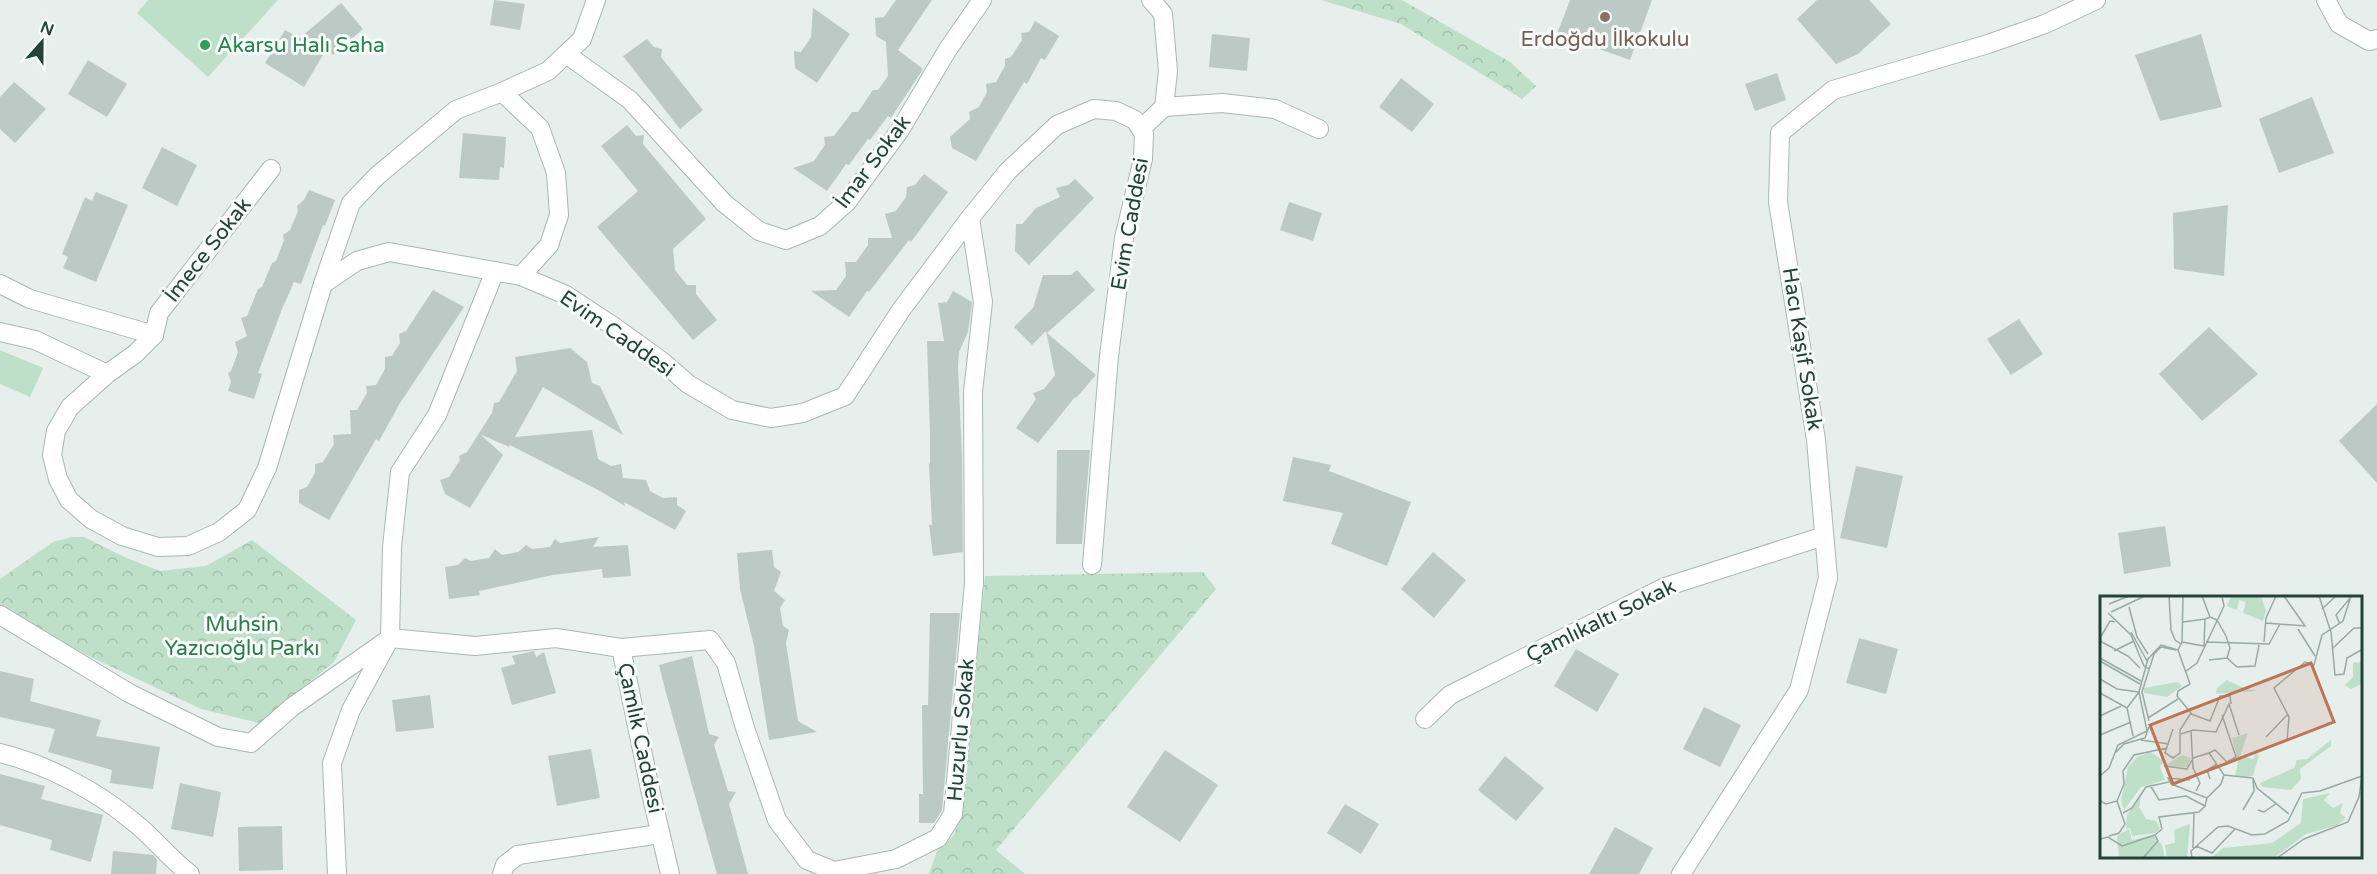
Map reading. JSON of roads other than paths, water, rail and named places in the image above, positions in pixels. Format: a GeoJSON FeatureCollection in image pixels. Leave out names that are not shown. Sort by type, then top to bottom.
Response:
{"type":"FeatureCollection","features":[{"type":"Feature","properties":{"kind":"street"},"geometry":{"type":"LineString","coordinates":[[0,284],[30,299],[154,335],[135,354],[107,374],[70,407],[56,432],[52,455],[58,479],[69,500],[91,519],[122,536],[158,547],[188,546],[219,532],[247,510],[267,468],[323,284],[351,203],[377,176],[456,110],[548,71],[582,39],[596,0]]}},
{"type":"Feature","properties":{"kind":"street","name":"İmar Sokak"},"geometry":{"type":"LineString","coordinates":[[566,54],[630,100],[724,203],[759,231],[786,240],[820,226],[847,202],[900,130],[948,49],[982,0]]}},
{"type":"Feature","properties":{"kind":"street"},"geometry":{"type":"LineString","coordinates":[[1141,129],[1164,106],[1168,71],[1163,14],[1151,0]]}},
{"type":"Feature","properties":{"kind":"street","name":"Hacı Kaşif Sokak"},"geometry":{"type":"LineString","coordinates":[[1681,874],[1799,690],[1828,578],[1816,440],[1778,202],[1780,133],[1833,90],[1988,44],[2045,24],[2096,0]]}},
{"type":"Feature","properties":{"kind":"street"},"geometry":{"type":"LineString","coordinates":[[2326,0],[2339,24],[2369,41],[2377,39]]}},
{"type":"Feature","properties":{"kind":"street"},"geometry":{"type":"LineString","coordinates":[[502,92],[540,128],[556,173],[559,215],[549,245],[521,276]]}},
{"type":"Feature","properties":{"kind":"street"},"geometry":{"type":"LineString","coordinates":[[1164,106],[1222,103],[1275,110],[1319,129]]}},
{"type":"Feature","properties":{"kind":"street","name":"Evim Caddesi"},"geometry":{"type":"LineString","coordinates":[[323,284],[357,261],[389,252],[521,276],[566,295],[616,328],[688,384],[732,410],[771,418],[804,413],[845,396],[901,310],[1008,171],[1057,125],[1094,109],[1116,111],[1135,120],[1144,134],[1143,159],[1124,238],[1109,357],[1092,565]]}},
{"type":"Feature","properties":{"kind":"street","name":"İmece Sokak"},"geometry":{"type":"LineString","coordinates":[[154,335],[159,313],[271,169]]}},
{"type":"Feature","properties":{"kind":"street","name":"Huzurlu Sokak"},"geometry":{"type":"LineString","coordinates":[[621,648],[710,640],[726,663],[745,728],[777,820],[807,860],[834,871],[896,859],[938,838],[954,814],[974,584],[973,392],[984,302],[970,218]]}},
{"type":"Feature","properties":{"kind":"street"},"geometry":{"type":"LineString","coordinates":[[337,874],[332,763],[351,710],[390,638],[392,547],[400,472],[436,415],[495,271]]}},
{"type":"Feature","properties":{"kind":"street"},"geometry":{"type":"LineString","coordinates":[[0,332],[35,340],[107,374]]}},
{"type":"Feature","properties":{"kind":"street","name":"Çamlıkaltı Sokak"},"geometry":{"type":"LineString","coordinates":[[1425,719],[1450,695],[1665,587],[1824,536]]}},
{"type":"Feature","properties":{"kind":"street"},"geometry":{"type":"LineString","coordinates":[[0,615],[129,693],[218,737],[251,743],[292,707],[390,638]]}},
{"type":"Feature","properties":{"kind":"street","name":"Çamlık Caddesi"},"geometry":{"type":"LineString","coordinates":[[390,638],[475,646],[556,638],[621,648],[670,874]]}},
{"type":"Feature","properties":{"kind":"street"},"geometry":{"type":"LineString","coordinates":[[0,753],[30,760],[84,788],[135,823],[190,874]]}},
{"type":"Feature","properties":{"kind":"street"},"geometry":{"type":"LineString","coordinates":[[502,874],[505,865],[518,855],[660,834]]}},
{"type":"Feature","properties":{"kind":"place","name":"Erdoğdu İlkokulu"},"geometry":{"type":"Point","coordinates":[1605,17]}},
{"type":"Feature","properties":{"kind":"place","name":"Akarsu Halı Saha"},"geometry":{"type":"Point","coordinates":[205,45]}},
{"type":"Feature","properties":{"kind":"park label","name":"Muhsin Yazıcıoğlu Parkı"},"geometry":{"type":"Point","coordinates":[242,636]}}]}
